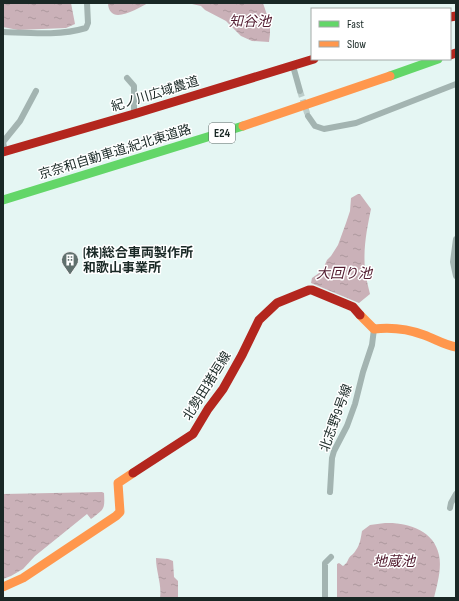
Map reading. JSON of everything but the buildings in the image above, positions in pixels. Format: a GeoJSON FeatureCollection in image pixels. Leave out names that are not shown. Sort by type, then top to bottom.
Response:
{"type":"FeatureCollection","features":[{"type":"Feature","properties":{"kind":"main road","name":"紀ノ川広域農道"},"geometry":{"type":"LineString","coordinates":[[4,152],[311,60]]}},
{"type":"Feature","properties":{"kind":"main road","name":"京奈和自動車道;紀北東道路"},"geometry":{"type":"LineString","coordinates":[[3,200],[233,130],[435,60]]}},
{"type":"Feature","properties":{"kind":"main road","name":"北勢田猪垣線"},"geometry":{"type":"LineString","coordinates":[[3,586],[23,578],[120,512],[118,483],[193,434],[208,409],[223,389],[260,320],[277,303],[312,290],[353,307],[374,329]]}},
{"type":"Feature","properties":{"kind":"main road"},"geometry":{"type":"LineString","coordinates":[[374,329],[403,329],[424,334],[449,346],[456,347]]}},
{"type":"Feature","properties":{"kind":"street"},"geometry":{"type":"LineString","coordinates":[[3,32],[42,34],[86,28],[88,24],[87,3]]}},
{"type":"Feature","properties":{"kind":"street"},"geometry":{"type":"LineString","coordinates":[[293,66],[300,91]]}},
{"type":"Feature","properties":{"kind":"street"},"geometry":{"type":"LineString","coordinates":[[127,78],[134,86],[134,114]]}},
{"type":"Feature","properties":{"kind":"street"},"geometry":{"type":"LineString","coordinates":[[308,116],[315,126],[324,129],[356,123],[456,84]]}},
{"type":"Feature","properties":{"kind":"street"},"geometry":{"type":"LineString","coordinates":[[4,152],[4,142],[20,121],[36,91]]}},
{"type":"Feature","properties":{"kind":"street"},"geometry":{"type":"LineString","coordinates":[[456,239],[453,262],[456,276]]}},
{"type":"Feature","properties":{"kind":"street","name":"北志野9号線"},"geometry":{"type":"LineString","coordinates":[[330,492],[332,458],[347,426],[355,404],[372,345],[374,329]]}},
{"type":"Feature","properties":{"kind":"street"},"geometry":{"type":"LineString","coordinates":[[450,508],[456,494]]}},
{"type":"Feature","properties":{"kind":"street"},"geometry":{"type":"LineString","coordinates":[[325,598],[325,563],[331,557]]}},
{"type":"Feature","properties":{"kind":"water"},"geometry":{"type":"Polygon","coordinates":[[[3,3],[71,3],[75,24],[66,28],[18,30],[3,27],[3,3]]]}},
{"type":"Feature","properties":{"kind":"water"},"geometry":{"type":"Polygon","coordinates":[[[108,3],[148,3],[119,15],[111,12],[108,3]]]}},
{"type":"Feature","properties":{"kind":"water","name":"知谷池"},"geometry":{"type":"Polygon","coordinates":[[[192,3],[263,3],[270,24],[269,42],[252,41],[241,36],[226,21],[205,10],[201,6],[192,3]]]}},
{"type":"Feature","properties":{"kind":"water","name":"大回り池"},"geometry":{"type":"Polygon","coordinates":[[[360,194],[371,209],[365,246],[365,272],[370,294],[359,303],[311,283],[312,278],[322,271],[327,260],[338,245],[350,211],[351,198],[360,194]]]}},
{"type":"Feature","properties":{"kind":"water"},"geometry":{"type":"Polygon","coordinates":[[[104,493],[104,506],[99,513],[91,519],[87,514],[35,556],[23,569],[3,579],[3,494],[104,493]]]}},
{"type":"Feature","properties":{"kind":"water","name":"地蔵池"},"geometry":{"type":"Polygon","coordinates":[[[385,523],[410,526],[418,529],[432,539],[436,546],[440,560],[439,577],[434,598],[337,598],[337,564],[339,563],[343,566],[354,553],[359,543],[362,531],[370,525],[385,523]]]}},
{"type":"Feature","properties":{"kind":"water"},"geometry":{"type":"Polygon","coordinates":[[[156,558],[173,561],[174,577],[178,581],[178,598],[160,598],[156,558]]]}},
{"type":"Feature","properties":{"kind":"tunnel"},"geometry":{"type":"LineString","coordinates":[[300,91],[308,116]]}},
{"type":"Feature","properties":{"kind":"traffic: fast"},"geometry":{"type":"LineString","coordinates":[[390,76],[435,60]]}},
{"type":"Feature","properties":{"kind":"traffic: fast"},"geometry":{"type":"LineString","coordinates":[[3,200],[243,126]]}},
{"type":"Feature","properties":{"kind":"traffic: slow"},"geometry":{"type":"LineString","coordinates":[[243,126],[390,76]]}},
{"type":"Feature","properties":{"kind":"traffic: slow"},"geometry":{"type":"LineString","coordinates":[[360,315],[374,329],[393,328],[412,331],[456,347]]}},
{"type":"Feature","properties":{"kind":"traffic: slow"},"geometry":{"type":"LineString","coordinates":[[3,587],[23,578],[116,516],[120,512],[118,483],[133,473]]}},
{"type":"Feature","properties":{"kind":"traffic: jam"},"geometry":{"type":"LineString","coordinates":[[451,17],[456,16]]}},
{"type":"Feature","properties":{"kind":"traffic: jam"},"geometry":{"type":"LineString","coordinates":[[451,55],[456,53]]}},
{"type":"Feature","properties":{"kind":"traffic: jam"},"geometry":{"type":"LineString","coordinates":[[3,152],[311,60]]}},
{"type":"Feature","properties":{"kind":"traffic: jam"},"geometry":{"type":"LineString","coordinates":[[133,473],[193,434],[208,409],[223,389],[259,320],[277,303],[312,290],[353,307],[360,315]]}},
{"type":"Feature","properties":{"kind":"place","name":"(株)総合車両製作所 和歌山事業所"},"geometry":{"type":"Point","coordinates":[70,275]}}]}
